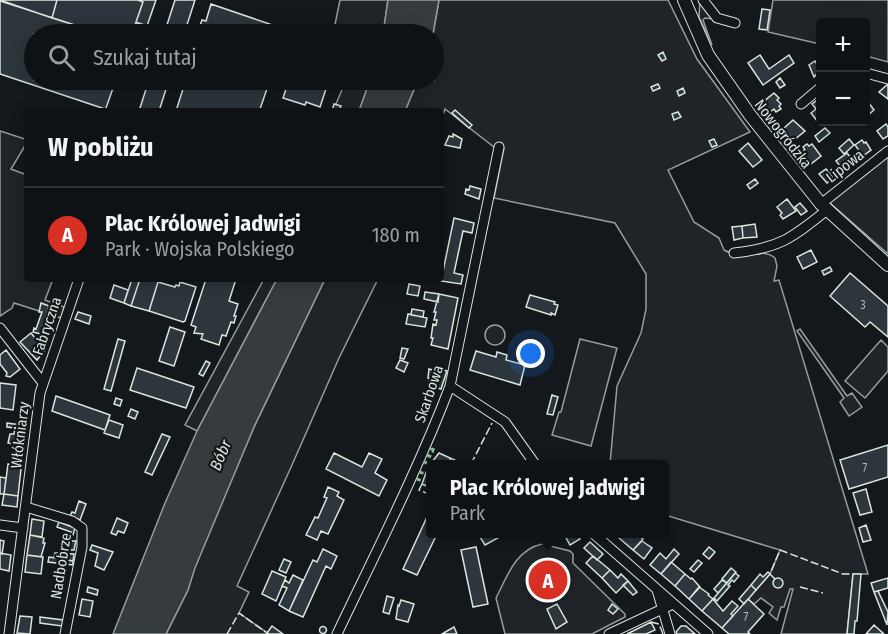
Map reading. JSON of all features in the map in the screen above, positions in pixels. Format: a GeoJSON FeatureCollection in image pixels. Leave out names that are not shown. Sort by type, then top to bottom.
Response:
{"type":"FeatureCollection","features":[{"type":"Feature","properties":{"kind":"main road","name":"Nowogródzka"},"geometry":{"type":"LineString","coordinates":[[684,0],[700,41],[750,116],[824,207],[888,265]]}},
{"type":"Feature","properties":{"kind":"street"},"geometry":{"type":"LineString","coordinates":[[703,0],[717,18],[735,22]]}},
{"type":"Feature","properties":{"kind":"street"},"geometry":{"type":"LineString","coordinates":[[870,74],[888,79]]}},
{"type":"Feature","properties":{"kind":"street"},"geometry":{"type":"LineString","coordinates":[[801,104],[816,91]]}},
{"type":"Feature","properties":{"kind":"street","name":"Skarbowa"},"geometry":{"type":"LineString","coordinates":[[337,634],[401,501],[450,386],[499,147]]}},
{"type":"Feature","properties":{"kind":"street","name":"Lipowa"},"geometry":{"type":"LineString","coordinates":[[734,253],[764,249],[784,242],[804,230],[824,207],[888,151]]}},
{"type":"Feature","properties":{"kind":"street","name":"Fabryczna"},"geometry":{"type":"LineString","coordinates":[[43,383],[78,282]]}},
{"type":"Feature","properties":{"kind":"street"},"geometry":{"type":"LineString","coordinates":[[0,328],[43,383]]}},
{"type":"Feature","properties":{"kind":"street","name":"Włókniarzy"},"geometry":{"type":"LineString","coordinates":[[9,634],[43,383]]}},
{"type":"Feature","properties":{"kind":"street"},"geometry":{"type":"LineString","coordinates":[[450,386],[505,422],[532,460]]}},
{"type":"Feature","properties":{"kind":"street","name":"Nadbobrze"},"geometry":{"type":"LineString","coordinates":[[26,507],[72,521],[82,528],[82,547],[65,634]]}},
{"type":"Feature","properties":{"kind":"street"},"geometry":{"type":"LineString","coordinates":[[0,525],[23,528]]}},
{"type":"Feature","properties":{"kind":"street"},"geometry":{"type":"LineString","coordinates":[[598,538],[708,634]]}},
{"type":"Feature","properties":{"kind":"street"},"geometry":{"type":"LineString","coordinates":[[657,590],[670,634]]}},
{"type":"Feature","properties":{"kind":"street"},"geometry":{"type":"LineString","coordinates":[[609,634],[673,604]]}},
{"type":"Feature","properties":{"kind":"shaded area"},"geometry":{"type":"Polygon","coordinates":[[[340,0],[388,0],[384,24],[335,24],[340,0]]]}},
{"type":"Feature","properties":{"kind":"shaded area"},"geometry":{"type":"Polygon","coordinates":[[[439,0],[668,0],[697,59],[750,132],[668,170],[694,222],[719,238],[724,250],[738,254],[764,253],[775,258],[777,266],[774,281],[779,280],[868,574],[853,574],[847,634],[781,634],[793,589],[790,589],[777,620],[769,613],[773,607],[761,598],[754,604],[748,599],[770,574],[780,550],[669,516],[669,460],[610,460],[617,386],[641,333],[646,309],[646,274],[615,223],[494,198],[504,148],[494,147],[445,109],[444,112],[444,108],[406,108],[414,90],[444,90],[444,24],[435,24],[439,0]]]}},
{"type":"Feature","properties":{"kind":"shaded area"},"geometry":{"type":"Polygon","coordinates":[[[700,0],[715,19],[705,18],[703,20],[712,45],[699,17],[700,0]]]}},
{"type":"Feature","properties":{"kind":"shaded area"},"geometry":{"type":"Polygon","coordinates":[[[773,0],[888,0],[888,62],[870,57],[870,18],[816,18],[816,43],[768,32],[773,0]]]}},
{"type":"Feature","properties":{"kind":"shaded area"},"geometry":{"type":"Polygon","coordinates":[[[342,90],[366,90],[360,108],[334,108],[342,90]]]}},
{"type":"Feature","properties":{"kind":"shaded area"},"geometry":{"type":"Polygon","coordinates":[[[0,131],[24,139],[24,147],[11,169],[24,174],[24,282],[52,282],[45,300],[64,307],[61,318],[14,303],[12,308],[0,316],[0,131]]]}},
{"type":"Feature","properties":{"kind":"shaded area"},"geometry":{"type":"Polygon","coordinates":[[[888,154],[888,254],[830,203],[888,154]]]}},
{"type":"Feature","properties":{"kind":"shaded area"},"geometry":{"type":"Polygon","coordinates":[[[262,282],[275,282],[197,431],[185,425],[262,282]]]}},
{"type":"Feature","properties":{"kind":"shaded area"},"geometry":{"type":"Polygon","coordinates":[[[324,282],[377,282],[339,358],[237,586],[249,592],[239,613],[269,634],[166,634],[188,590],[194,568],[254,427],[324,282]]]}},
{"type":"Feature","properties":{"kind":"shaded area"},"geometry":{"type":"Polygon","coordinates":[[[495,325],[502,328],[505,335],[502,342],[495,345],[488,342],[485,335],[488,328],[495,325]]]}},
{"type":"Feature","properties":{"kind":"shaded area"},"geometry":{"type":"Polygon","coordinates":[[[800,329],[847,396],[852,393],[862,407],[849,416],[840,402],[844,398],[797,331],[800,329]]]}},
{"type":"Feature","properties":{"kind":"shaded area"},"geometry":{"type":"Polygon","coordinates":[[[580,339],[617,348],[591,446],[552,435],[559,412],[561,412],[580,339]]]}},
{"type":"Feature","properties":{"kind":"shaded area"},"geometry":{"type":"Polygon","coordinates":[[[881,340],[888,347],[888,371],[865,398],[845,381],[881,340]]]}},
{"type":"Feature","properties":{"kind":"shaded area"},"geometry":{"type":"Polygon","coordinates":[[[542,544],[570,551],[573,554],[573,563],[625,614],[625,617],[592,634],[505,634],[496,598],[518,558],[533,547],[542,544]]]}},
{"type":"Feature","properties":{"kind":"water"},"geometry":{"type":"Polygon","coordinates":[[[388,0],[439,0],[435,24],[384,24],[388,0]]]}},
{"type":"Feature","properties":{"kind":"water"},"geometry":{"type":"Polygon","coordinates":[[[366,90],[414,90],[406,108],[360,108],[366,90]]]}},
{"type":"Feature","properties":{"kind":"water","name":"Bóbr"},"geometry":{"type":"Polygon","coordinates":[[[275,282],[324,282],[254,427],[188,590],[166,634],[113,634],[165,503],[197,431],[275,282]]]}},
{"type":"Feature","properties":{"kind":"building"},"geometry":{"type":"Polygon","coordinates":[[[0,0],[57,0],[52,18],[0,0]]]}},
{"type":"Feature","properties":{"kind":"building"},"geometry":{"type":"Polygon","coordinates":[[[57,0],[138,0],[143,2],[135,24],[71,24],[52,18],[57,0]]]}},
{"type":"Feature","properties":{"kind":"building"},"geometry":{"type":"Polygon","coordinates":[[[138,0],[156,0],[148,24],[136,22],[143,2],[138,0]]]}},
{"type":"Feature","properties":{"kind":"building"},"geometry":{"type":"Polygon","coordinates":[[[175,0],[195,0],[187,24],[167,24],[175,0]]]}},
{"type":"Feature","properties":{"kind":"building"},"geometry":{"type":"Polygon","coordinates":[[[0,1],[72,24],[24,24],[24,82],[0,74],[0,1]]]}},
{"type":"Feature","properties":{"kind":"building"},"geometry":{"type":"Polygon","coordinates":[[[211,4],[269,24],[201,24],[202,20],[206,21],[211,4]]]}},
{"type":"Feature","properties":{"kind":"building"},"geometry":{"type":"Polygon","coordinates":[[[762,9],[770,10],[767,30],[759,29],[762,9]]]}},
{"type":"Feature","properties":{"kind":"building"},"geometry":{"type":"Polygon","coordinates":[[[663,52],[666,59],[662,61],[658,55],[663,52]]]}},
{"type":"Feature","properties":{"kind":"building"},"geometry":{"type":"Polygon","coordinates":[[[760,55],[769,69],[789,55],[794,63],[763,85],[748,63],[760,55]]]}},
{"type":"Feature","properties":{"kind":"building"},"geometry":{"type":"Polygon","coordinates":[[[815,61],[816,63],[814,77],[809,65],[815,61]]]}},
{"type":"Feature","properties":{"kind":"building"},"geometry":{"type":"Polygon","coordinates":[[[780,78],[785,85],[780,88],[776,82],[780,78]]]}},
{"type":"Feature","properties":{"kind":"building"},"geometry":{"type":"Polygon","coordinates":[[[658,84],[660,88],[653,91],[651,87],[658,84]]]}},
{"type":"Feature","properties":{"kind":"building"},"geometry":{"type":"Polygon","coordinates":[[[888,84],[888,99],[879,92],[888,84]]]}},
{"type":"Feature","properties":{"kind":"building"},"geometry":{"type":"Polygon","coordinates":[[[683,88],[685,93],[679,96],[677,91],[683,88]]]}},
{"type":"Feature","properties":{"kind":"building"},"geometry":{"type":"Polygon","coordinates":[[[48,90],[112,90],[106,108],[48,90]]]}},
{"type":"Feature","properties":{"kind":"building"},"geometry":{"type":"Polygon","coordinates":[[[146,90],[166,90],[160,108],[140,108],[146,90]]]}},
{"type":"Feature","properties":{"kind":"building"},"geometry":{"type":"Polygon","coordinates":[[[183,90],[267,90],[260,108],[177,108],[183,90]]]}},
{"type":"Feature","properties":{"kind":"building"},"geometry":{"type":"Polygon","coordinates":[[[286,90],[326,90],[320,107],[283,98],[286,90]]]}},
{"type":"Feature","properties":{"kind":"building"},"geometry":{"type":"Polygon","coordinates":[[[774,93],[779,98],[777,100],[781,104],[779,106],[781,109],[776,112],[774,109],[770,112],[763,102],[774,93]]]}},
{"type":"Feature","properties":{"kind":"building"},"geometry":{"type":"Polygon","coordinates":[[[816,109],[816,119],[811,113],[816,109]]]}},
{"type":"Feature","properties":{"kind":"building"},"geometry":{"type":"Polygon","coordinates":[[[455,110],[472,125],[469,128],[452,113],[455,110]]]}},
{"type":"Feature","properties":{"kind":"building"},"geometry":{"type":"Polygon","coordinates":[[[678,112],[681,117],[674,120],[672,114],[678,112]]]}},
{"type":"Feature","properties":{"kind":"building"},"geometry":{"type":"Polygon","coordinates":[[[793,120],[805,131],[794,140],[783,129],[793,120]]]}},
{"type":"Feature","properties":{"kind":"building"},"geometry":{"type":"Polygon","coordinates":[[[886,124],[888,136],[883,139],[877,131],[886,124]]]}},
{"type":"Feature","properties":{"kind":"building"},"geometry":{"type":"Polygon","coordinates":[[[825,128],[830,133],[819,142],[815,136],[825,128]]]}},
{"type":"Feature","properties":{"kind":"building"},"geometry":{"type":"Polygon","coordinates":[[[453,134],[462,139],[460,148],[445,145],[449,136],[453,137],[453,134]]]}},
{"type":"Feature","properties":{"kind":"building"},"geometry":{"type":"Polygon","coordinates":[[[714,139],[717,145],[712,147],[709,141],[714,139]]]}},
{"type":"Feature","properties":{"kind":"building"},"geometry":{"type":"Polygon","coordinates":[[[849,139],[854,145],[844,154],[839,148],[849,139]]]}},
{"type":"Feature","properties":{"kind":"building"},"geometry":{"type":"Polygon","coordinates":[[[862,140],[871,150],[863,156],[855,145],[862,140]]]}},
{"type":"Feature","properties":{"kind":"building"},"geometry":{"type":"Polygon","coordinates":[[[748,143],[762,160],[753,167],[739,151],[748,143]]]}},
{"type":"Feature","properties":{"kind":"building"},"geometry":{"type":"Polygon","coordinates":[[[807,144],[809,146],[812,144],[821,156],[811,164],[802,152],[805,150],[803,147],[807,144]]]}},
{"type":"Feature","properties":{"kind":"building"},"geometry":{"type":"Polygon","coordinates":[[[847,153],[855,163],[844,171],[836,161],[847,153]]]}},
{"type":"Feature","properties":{"kind":"building"},"geometry":{"type":"Polygon","coordinates":[[[826,169],[833,178],[827,183],[819,174],[826,169]]]}},
{"type":"Feature","properties":{"kind":"building"},"geometry":{"type":"Polygon","coordinates":[[[755,179],[758,183],[750,189],[747,185],[755,179]]]}},
{"type":"Feature","properties":{"kind":"building"},"geometry":{"type":"Polygon","coordinates":[[[470,186],[481,189],[479,199],[465,194],[466,189],[469,190],[470,186]]]}},
{"type":"Feature","properties":{"kind":"building"},"geometry":{"type":"Polygon","coordinates":[[[787,199],[796,211],[783,219],[777,207],[787,199]]]}},
{"type":"Feature","properties":{"kind":"building"},"geometry":{"type":"Polygon","coordinates":[[[800,203],[807,211],[801,215],[795,207],[800,203]]]}},
{"type":"Feature","properties":{"kind":"building"},"geometry":{"type":"Polygon","coordinates":[[[454,218],[474,223],[472,233],[463,231],[454,273],[463,275],[461,284],[444,281],[444,266],[454,218]]]}},
{"type":"Feature","properties":{"kind":"building"},"geometry":{"type":"Polygon","coordinates":[[[755,224],[757,237],[743,238],[742,226],[755,224]]]}},
{"type":"Feature","properties":{"kind":"building"},"geometry":{"type":"Polygon","coordinates":[[[742,226],[743,238],[734,240],[732,227],[742,226]]]}},
{"type":"Feature","properties":{"kind":"building"},"geometry":{"type":"Polygon","coordinates":[[[811,250],[817,262],[803,269],[797,257],[811,250]]]}},
{"type":"Feature","properties":{"kind":"building"},"geometry":{"type":"Polygon","coordinates":[[[830,267],[832,271],[824,275],[822,271],[830,267]]]}},
{"type":"Feature","properties":{"kind":"building"},"geometry":{"type":"Polygon","coordinates":[[[850,273],[888,306],[888,337],[870,322],[865,327],[830,296],[850,273]]]}},
{"type":"Feature","properties":{"kind":"building"},"geometry":{"type":"Polygon","coordinates":[[[131,282],[139,282],[131,306],[124,303],[131,282]]]}},
{"type":"Feature","properties":{"kind":"building"},"geometry":{"type":"Polygon","coordinates":[[[139,282],[158,282],[149,311],[131,306],[139,282]]]}},
{"type":"Feature","properties":{"kind":"building"},"geometry":{"type":"Polygon","coordinates":[[[158,282],[175,287],[179,286],[180,282],[196,287],[185,321],[149,311],[158,282]]]}},
{"type":"Feature","properties":{"kind":"building"},"geometry":{"type":"Polygon","coordinates":[[[205,282],[235,282],[229,301],[238,304],[234,316],[236,316],[226,336],[222,335],[219,345],[201,339],[203,334],[194,333],[196,327],[191,325],[205,282]]]}},
{"type":"Feature","properties":{"kind":"building"},"geometry":{"type":"Polygon","coordinates":[[[409,284],[420,286],[418,296],[407,294],[409,284]]]}},
{"type":"Feature","properties":{"kind":"building"},"geometry":{"type":"Polygon","coordinates":[[[114,285],[128,290],[124,303],[110,298],[114,285]]]}},
{"type":"Feature","properties":{"kind":"building"},"geometry":{"type":"Polygon","coordinates":[[[425,292],[439,294],[438,302],[424,299],[425,292]]]}},
{"type":"Feature","properties":{"kind":"building"},"geometry":{"type":"Polygon","coordinates":[[[439,294],[458,298],[448,349],[431,345],[433,324],[436,325],[437,320],[434,320],[436,312],[434,312],[439,294]]]}},
{"type":"Feature","properties":{"kind":"building"},"geometry":{"type":"Polygon","coordinates":[[[530,295],[555,302],[554,304],[558,305],[555,315],[526,307],[530,295]]]}},
{"type":"Feature","properties":{"kind":"building"},"geometry":{"type":"Polygon","coordinates":[[[41,303],[49,306],[41,334],[33,332],[42,312],[39,312],[41,303]]]}},
{"type":"Feature","properties":{"kind":"building"},"geometry":{"type":"Polygon","coordinates":[[[412,309],[424,311],[423,317],[411,315],[412,309]]]}},
{"type":"Feature","properties":{"kind":"building"},"geometry":{"type":"Polygon","coordinates":[[[78,312],[91,316],[89,324],[75,319],[78,312]]]}},
{"type":"Feature","properties":{"kind":"building"},"geometry":{"type":"Polygon","coordinates":[[[408,314],[427,318],[425,327],[406,324],[408,314]]]}},
{"type":"Feature","properties":{"kind":"building"},"geometry":{"type":"Polygon","coordinates":[[[170,327],[185,332],[174,366],[159,361],[170,327]]]}},
{"type":"Feature","properties":{"kind":"building"},"geometry":{"type":"Polygon","coordinates":[[[31,333],[45,350],[37,360],[20,342],[31,333]]]}},
{"type":"Feature","properties":{"kind":"building"},"geometry":{"type":"Polygon","coordinates":[[[118,339],[125,341],[111,391],[104,389],[118,339]]]}},
{"type":"Feature","properties":{"kind":"building"},"geometry":{"type":"Polygon","coordinates":[[[402,348],[408,349],[404,359],[400,358],[402,348]]]}},
{"type":"Feature","properties":{"kind":"building"},"geometry":{"type":"Polygon","coordinates":[[[6,350],[20,369],[10,377],[6,376],[7,373],[0,364],[0,355],[6,350]]]}},
{"type":"Feature","properties":{"kind":"building"},"geometry":{"type":"Polygon","coordinates":[[[476,351],[496,357],[497,352],[507,355],[506,360],[525,365],[520,385],[470,370],[476,351]]]}},
{"type":"Feature","properties":{"kind":"building"},"geometry":{"type":"Polygon","coordinates":[[[400,360],[408,363],[404,372],[396,368],[400,360]]]}},
{"type":"Feature","properties":{"kind":"building"},"geometry":{"type":"Polygon","coordinates":[[[206,361],[210,363],[203,376],[199,374],[206,361]]]}},
{"type":"Feature","properties":{"kind":"building"},"geometry":{"type":"Polygon","coordinates":[[[434,367],[447,371],[441,389],[428,385],[429,369],[433,370],[434,367]]]}},
{"type":"Feature","properties":{"kind":"building"},"geometry":{"type":"Polygon","coordinates":[[[137,368],[194,387],[186,408],[130,390],[137,368]]]}},
{"type":"Feature","properties":{"kind":"building"},"geometry":{"type":"Polygon","coordinates":[[[0,383],[16,385],[13,410],[0,408],[0,383]]]}},
{"type":"Feature","properties":{"kind":"building"},"geometry":{"type":"Polygon","coordinates":[[[552,395],[558,397],[553,415],[547,414],[552,395]]]}},
{"type":"Feature","properties":{"kind":"building"},"geometry":{"type":"Polygon","coordinates":[[[56,396],[110,415],[105,430],[52,411],[56,396]]]}},
{"type":"Feature","properties":{"kind":"building"},"geometry":{"type":"Polygon","coordinates":[[[116,398],[122,400],[120,406],[114,404],[116,398]]]}},
{"type":"Feature","properties":{"kind":"building"},"geometry":{"type":"Polygon","coordinates":[[[131,409],[138,412],[135,419],[128,416],[131,409]]]}},
{"type":"Feature","properties":{"kind":"building"},"geometry":{"type":"Polygon","coordinates":[[[109,420],[123,425],[119,438],[104,433],[109,420]]]}},
{"type":"Feature","properties":{"kind":"building"},"geometry":{"type":"Polygon","coordinates":[[[7,423],[27,426],[24,446],[8,443],[10,434],[14,434],[15,428],[7,427],[7,423]]]}},
{"type":"Feature","properties":{"kind":"building"},"geometry":{"type":"Polygon","coordinates":[[[162,434],[170,437],[152,475],[145,472],[162,434]]]}},
{"type":"Feature","properties":{"kind":"building"},"geometry":{"type":"Polygon","coordinates":[[[888,445],[888,477],[849,489],[840,460],[888,445]]]}},
{"type":"Feature","properties":{"kind":"building"},"geometry":{"type":"Polygon","coordinates":[[[334,453],[362,467],[369,453],[382,459],[375,473],[387,480],[379,496],[326,469],[334,453]]]}},
{"type":"Feature","properties":{"kind":"building"},"geometry":{"type":"Polygon","coordinates":[[[439,453],[450,458],[450,460],[434,460],[439,453]]]}},
{"type":"Feature","properties":{"kind":"building"},"geometry":{"type":"Polygon","coordinates":[[[8,464],[19,465],[21,469],[18,496],[4,494],[8,464]]]}},
{"type":"Feature","properties":{"kind":"building"},"geometry":{"type":"Polygon","coordinates":[[[426,473],[426,486],[422,484],[426,473]]]}},
{"type":"Feature","properties":{"kind":"building"},"geometry":{"type":"Polygon","coordinates":[[[0,477],[6,478],[4,494],[0,494],[0,477]]]}},
{"type":"Feature","properties":{"kind":"building"},"geometry":{"type":"Polygon","coordinates":[[[328,487],[339,492],[337,496],[344,500],[328,534],[321,531],[317,540],[306,535],[315,517],[318,518],[327,498],[324,497],[328,487]]]}},
{"type":"Feature","properties":{"kind":"building"},"geometry":{"type":"Polygon","coordinates":[[[866,489],[872,512],[860,515],[853,493],[866,489]]]}},
{"type":"Feature","properties":{"kind":"building"},"geometry":{"type":"Polygon","coordinates":[[[4,494],[18,496],[17,507],[2,505],[4,494]]]}},
{"type":"Feature","properties":{"kind":"building"},"geometry":{"type":"Polygon","coordinates":[[[79,501],[86,504],[80,520],[70,516],[72,512],[75,513],[79,501]]]}},
{"type":"Feature","properties":{"kind":"building"},"geometry":{"type":"Polygon","coordinates":[[[117,518],[128,523],[124,533],[118,531],[116,535],[111,533],[117,518]]]}},
{"type":"Feature","properties":{"kind":"building"},"geometry":{"type":"Polygon","coordinates":[[[32,519],[44,521],[42,537],[30,535],[32,519]]]}},
{"type":"Feature","properties":{"kind":"building"},"geometry":{"type":"Polygon","coordinates":[[[426,519],[426,538],[435,538],[417,575],[403,569],[426,519]]]}},
{"type":"Feature","properties":{"kind":"building"},"geometry":{"type":"Polygon","coordinates":[[[59,522],[75,528],[73,535],[57,527],[59,522]]]}},
{"type":"Feature","properties":{"kind":"building"},"geometry":{"type":"Polygon","coordinates":[[[866,525],[871,540],[863,542],[859,528],[866,525]]]}},
{"type":"Feature","properties":{"kind":"building"},"geometry":{"type":"Polygon","coordinates":[[[30,535],[44,538],[41,557],[27,555],[30,535]]]}},
{"type":"Feature","properties":{"kind":"building"},"geometry":{"type":"Polygon","coordinates":[[[481,538],[498,538],[485,545],[481,538]]]}},
{"type":"Feature","properties":{"kind":"building"},"geometry":{"type":"Polygon","coordinates":[[[566,538],[579,538],[580,539],[570,545],[566,538]]]}},
{"type":"Feature","properties":{"kind":"building"},"geometry":{"type":"Polygon","coordinates":[[[619,538],[643,539],[633,550],[619,538]]]}},
{"type":"Feature","properties":{"kind":"building"},"geometry":{"type":"Polygon","coordinates":[[[0,540],[4,541],[2,554],[0,553],[0,540]]]}},
{"type":"Feature","properties":{"kind":"building"},"geometry":{"type":"Polygon","coordinates":[[[76,541],[74,550],[68,550],[70,542],[76,541]]]}},
{"type":"Feature","properties":{"kind":"building"},"geometry":{"type":"Polygon","coordinates":[[[642,541],[652,548],[644,559],[633,550],[642,541]]]}},
{"type":"Feature","properties":{"kind":"building"},"geometry":{"type":"Polygon","coordinates":[[[590,542],[603,554],[597,560],[584,548],[590,542]]]}},
{"type":"Feature","properties":{"kind":"building"},"geometry":{"type":"Polygon","coordinates":[[[92,545],[113,552],[104,570],[95,566],[98,553],[90,550],[92,545]]]}},
{"type":"Feature","properties":{"kind":"building"},"geometry":{"type":"Polygon","coordinates":[[[476,547],[488,604],[473,607],[461,550],[476,547]]]}},
{"type":"Feature","properties":{"kind":"building"},"geometry":{"type":"Polygon","coordinates":[[[709,547],[715,552],[709,559],[703,554],[709,547]]]}},
{"type":"Feature","properties":{"kind":"building"},"geometry":{"type":"Polygon","coordinates":[[[323,549],[337,556],[331,569],[326,566],[303,617],[289,611],[313,560],[317,562],[323,549]]]}},
{"type":"Feature","properties":{"kind":"building"},"geometry":{"type":"Polygon","coordinates":[[[674,549],[679,554],[661,574],[650,565],[660,553],[666,559],[674,549]]]}},
{"type":"Feature","properties":{"kind":"building"},"geometry":{"type":"Polygon","coordinates":[[[0,553],[11,555],[9,571],[0,569],[0,553]]]}},
{"type":"Feature","properties":{"kind":"building"},"geometry":{"type":"Polygon","coordinates":[[[55,553],[74,554],[73,561],[54,558],[55,553]]]}},
{"type":"Feature","properties":{"kind":"building"},"geometry":{"type":"Polygon","coordinates":[[[27,555],[43,557],[41,574],[25,572],[27,555]]]}},
{"type":"Feature","properties":{"kind":"building"},"geometry":{"type":"Polygon","coordinates":[[[593,556],[610,570],[602,578],[586,563],[593,556]]]}},
{"type":"Feature","properties":{"kind":"building"},"geometry":{"type":"Polygon","coordinates":[[[49,557],[73,561],[73,565],[48,562],[49,557]]]}},
{"type":"Feature","properties":{"kind":"building"},"geometry":{"type":"Polygon","coordinates":[[[284,559],[291,562],[286,573],[279,570],[284,559]]]}},
{"type":"Feature","properties":{"kind":"building"},"geometry":{"type":"Polygon","coordinates":[[[698,560],[702,563],[694,572],[690,569],[698,560]]]}},
{"type":"Feature","properties":{"kind":"building"},"geometry":{"type":"Polygon","coordinates":[[[671,562],[685,574],[675,586],[661,574],[671,562]]]}},
{"type":"Feature","properties":{"kind":"building"},"geometry":{"type":"Polygon","coordinates":[[[731,568],[736,572],[727,583],[722,579],[731,568]]]}},
{"type":"Feature","properties":{"kind":"building"},"geometry":{"type":"Polygon","coordinates":[[[610,570],[618,578],[621,574],[628,581],[616,593],[602,578],[610,570]]]}},
{"type":"Feature","properties":{"kind":"building"},"geometry":{"type":"Polygon","coordinates":[[[272,571],[286,577],[276,601],[262,594],[272,571]]]}},
{"type":"Feature","properties":{"kind":"building"},"geometry":{"type":"Polygon","coordinates":[[[768,572],[770,574],[756,590],[751,585],[760,574],[763,577],[768,572]]]}},
{"type":"Feature","properties":{"kind":"building"},"geometry":{"type":"Polygon","coordinates":[[[735,573],[739,576],[734,582],[732,580],[728,585],[730,586],[717,601],[714,598],[735,573]]]}},
{"type":"Feature","properties":{"kind":"building"},"geometry":{"type":"Polygon","coordinates":[[[685,574],[700,587],[689,599],[675,586],[685,574]]]}},
{"type":"Feature","properties":{"kind":"building"},"geometry":{"type":"Polygon","coordinates":[[[853,574],[861,574],[857,621],[855,621],[854,634],[847,634],[853,574]]]}},
{"type":"Feature","properties":{"kind":"building"},"geometry":{"type":"Polygon","coordinates":[[[293,575],[303,580],[289,611],[279,605],[287,588],[282,586],[285,580],[289,583],[293,575]]]}},
{"type":"Feature","properties":{"kind":"building"},"geometry":{"type":"Polygon","coordinates":[[[778,578],[782,579],[782,587],[778,588],[774,587],[773,583],[774,579],[778,578]]]}},
{"type":"Feature","properties":{"kind":"building"},"geometry":{"type":"Polygon","coordinates":[[[888,578],[888,588],[874,592],[871,583],[888,578]]]}},
{"type":"Feature","properties":{"kind":"building"},"geometry":{"type":"Polygon","coordinates":[[[722,580],[727,583],[718,593],[714,589],[722,580]]]}},
{"type":"Feature","properties":{"kind":"building"},"geometry":{"type":"Polygon","coordinates":[[[628,581],[637,592],[633,595],[623,585],[628,581]]]}},
{"type":"Feature","properties":{"kind":"building"},"geometry":{"type":"Polygon","coordinates":[[[751,585],[756,590],[744,604],[739,599],[751,585]]]}},
{"type":"Feature","properties":{"kind":"building"},"geometry":{"type":"Polygon","coordinates":[[[88,587],[98,590],[97,595],[87,592],[88,587]]]}},
{"type":"Feature","properties":{"kind":"building"},"geometry":{"type":"Polygon","coordinates":[[[699,587],[713,599],[702,611],[689,599],[699,587]]]}},
{"type":"Feature","properties":{"kind":"building"},"geometry":{"type":"Polygon","coordinates":[[[878,591],[888,612],[887,625],[874,592],[878,591]]]}},
{"type":"Feature","properties":{"kind":"building"},"geometry":{"type":"Polygon","coordinates":[[[387,596],[394,598],[389,614],[383,612],[387,596]]]}},
{"type":"Feature","properties":{"kind":"building"},"geometry":{"type":"Polygon","coordinates":[[[82,599],[93,601],[90,617],[79,615],[82,599]]]}},
{"type":"Feature","properties":{"kind":"building"},"geometry":{"type":"Polygon","coordinates":[[[713,599],[723,611],[732,601],[738,606],[731,614],[733,616],[722,628],[702,611],[713,599]]]}},
{"type":"Feature","properties":{"kind":"building"},"geometry":{"type":"Polygon","coordinates":[[[748,599],[764,614],[748,632],[750,634],[729,634],[722,628],[748,599]]]}},
{"type":"Feature","properties":{"kind":"building"},"geometry":{"type":"Polygon","coordinates":[[[401,600],[414,604],[408,622],[396,619],[401,600]]]}},
{"type":"Feature","properties":{"kind":"building"},"geometry":{"type":"Polygon","coordinates":[[[557,604],[567,622],[556,629],[547,609],[557,604]]]}},
{"type":"Feature","properties":{"kind":"building"},"geometry":{"type":"Polygon","coordinates":[[[612,604],[618,609],[613,614],[608,610],[612,604]]]}},
{"type":"Feature","properties":{"kind":"building"},"geometry":{"type":"Polygon","coordinates":[[[20,616],[32,617],[30,634],[17,633],[20,616]]]}},
{"type":"Feature","properties":{"kind":"building"},"geometry":{"type":"Polygon","coordinates":[[[40,617],[63,620],[62,626],[40,623],[40,617]]]}},
{"type":"Feature","properties":{"kind":"building"},"geometry":{"type":"Polygon","coordinates":[[[651,622],[655,630],[646,634],[627,634],[651,622]]]}},
{"type":"Feature","properties":{"kind":"building"},"geometry":{"type":"Polygon","coordinates":[[[874,625],[884,634],[866,634],[874,625]]]}},
{"type":"Feature","properties":{"kind":"building"},"geometry":{"type":"Polygon","coordinates":[[[272,626],[283,634],[267,633],[272,626]]]}},
{"type":"Feature","properties":{"kind":"building"},"geometry":{"type":"Polygon","coordinates":[[[323,626],[327,630],[323,634],[319,630],[323,626]]]}},
{"type":"Feature","properties":{"kind":"building"},"geometry":{"type":"Polygon","coordinates":[[[681,626],[686,626],[695,634],[677,634],[681,626]]]}},
{"type":"Feature","properties":{"kind":"building"},"geometry":{"type":"Polygon","coordinates":[[[454,627],[457,634],[442,634],[447,631],[454,627]]]}},
{"type":"Feature","properties":{"kind":"hedge"},"geometry":{"type":"LineString","coordinates":[[427,460],[432,450],[435,451]]}},
{"type":"Feature","properties":{"kind":"hedge"},"geometry":{"type":"LineString","coordinates":[[418,481],[422,471]]}},
{"type":"Feature","properties":{"kind":"fence"},"geometry":{"type":"LineString","coordinates":[[473,460],[492,423]]}},
{"type":"Feature","properties":{"kind":"fence"},"geometry":{"type":"LineString","coordinates":[[450,458],[455,460]]}},
{"type":"Feature","properties":{"kind":"fence"},"geometry":{"type":"LineString","coordinates":[[422,484],[419,490],[426,493]]}},
{"type":"Feature","properties":{"kind":"fence"},"geometry":{"type":"LineString","coordinates":[[775,579],[770,574],[780,550],[843,574],[853,574]]}},
{"type":"Feature","properties":{"kind":"fence"},"geometry":{"type":"LineString","coordinates":[[800,587],[823,593]]}},
{"type":"Feature","properties":{"kind":"fence"},"geometry":{"type":"LineString","coordinates":[[227,634],[239,613],[267,633]]}},
{"type":"Feature","properties":{"kind":"fence"},"geometry":{"type":"LineString","coordinates":[[651,622],[659,624],[663,634]]}},
{"type":"Feature","properties":{"kind":"place","name":"Plac Królowej Jadwigi"},"geometry":{"type":"Point","coordinates":[548,580]}}]}
